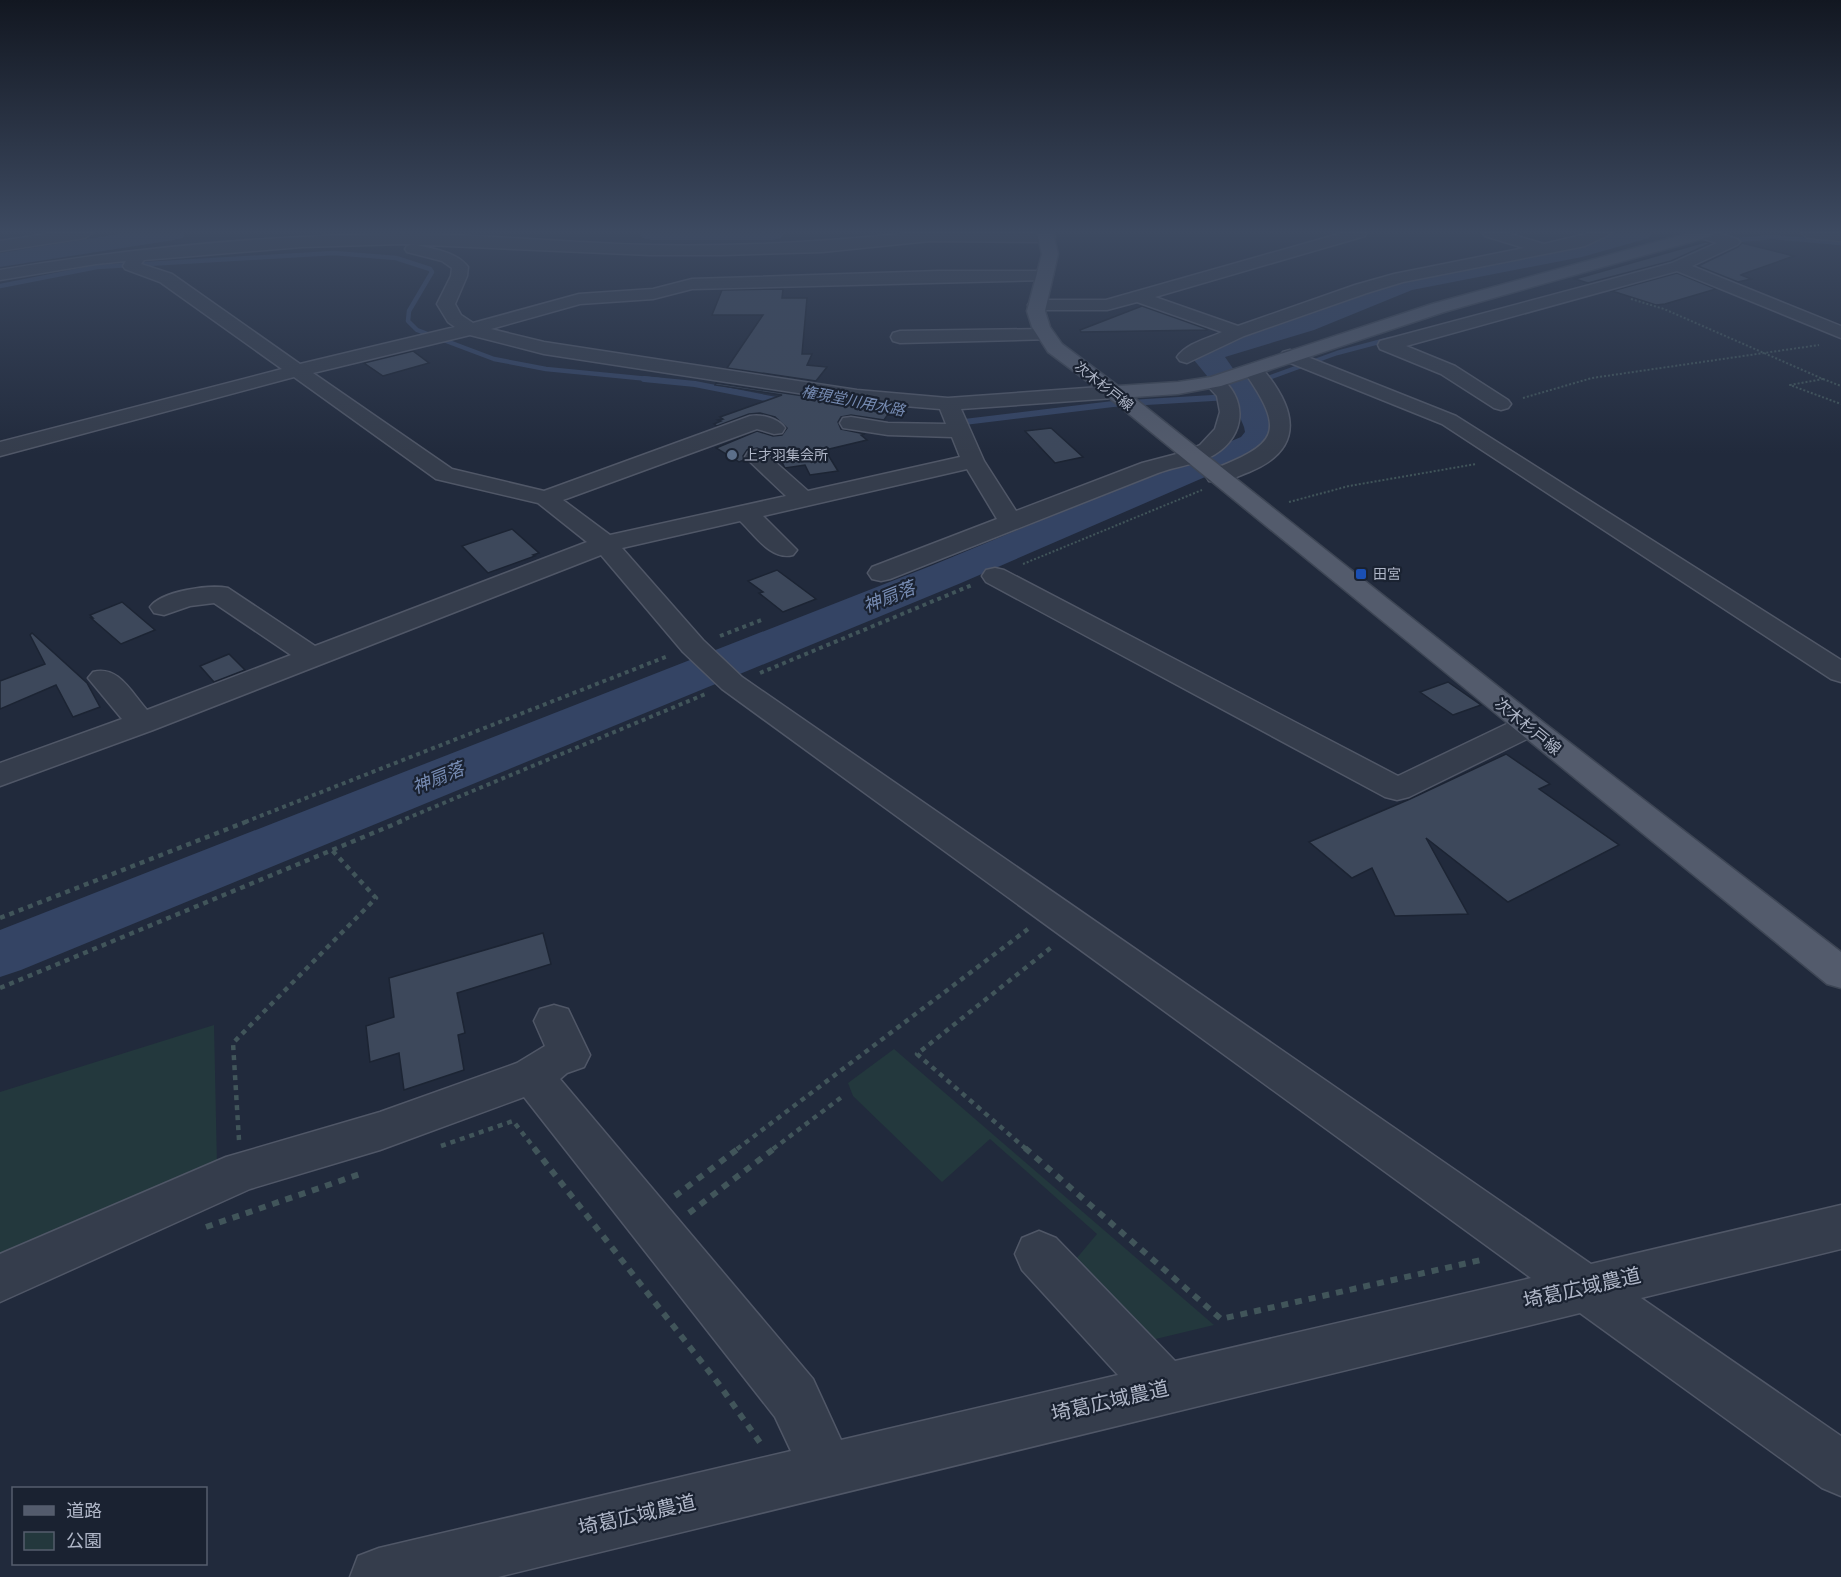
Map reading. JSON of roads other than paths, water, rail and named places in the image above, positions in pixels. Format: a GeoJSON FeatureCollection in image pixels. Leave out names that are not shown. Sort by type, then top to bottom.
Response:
{"type":"FeatureCollection","features":[{"type":"Feature","properties":{"kind":"main road","name":"次木杉戸線"},"geometry":{"type":"LineString","coordinates":[[1037,307],[1037,318],[1045,335],[1055,348],[1114,392],[1528,726],[1841,973]]}},
{"type":"Feature","properties":{"kind":"main road"},"geometry":{"type":"LineString","coordinates":[[1114,392],[1178,388],[1214,382],[1443,307]]}},
{"type":"Feature","properties":{"kind":"street"},"geometry":{"type":"LineString","coordinates":[[205,307],[444,474],[546,498],[606,544],[693,646],[732,683],[1841,1469]]}},
{"type":"Feature","properties":{"kind":"street"},"geometry":{"type":"LineString","coordinates":[[447,307],[454,318],[470,329],[544,348],[857,396],[948,404],[1114,392]]}},
{"type":"Feature","properties":{"kind":"street"},"geometry":{"type":"LineString","coordinates":[[0,449],[551,307]]}},
{"type":"Feature","properties":{"kind":"street"},"geometry":{"type":"LineString","coordinates":[[1167,307],[1238,332]]}},
{"type":"Feature","properties":{"kind":"street"},"geometry":{"type":"LineString","coordinates":[[1187,357],[1198,349],[1238,332],[1311,307]]}},
{"type":"Feature","properties":{"kind":"street"},"geometry":{"type":"LineString","coordinates":[[1501,404],[1448,370],[1387,345],[1533,307]]}},
{"type":"Feature","properties":{"kind":"street"},"geometry":{"type":"LineString","coordinates":[[1779,307],[1841,332]]}},
{"type":"Feature","properties":{"kind":"street"},"geometry":{"type":"LineString","coordinates":[[1805,317],[1841,312]]}},
{"type":"Feature","properties":{"kind":"street"},"geometry":{"type":"LineString","coordinates":[[900,337],[1045,335]]}},
{"type":"Feature","properties":{"kind":"street"},"geometry":{"type":"LineString","coordinates":[[1290,356],[1449,420],[1841,673]]}},
{"type":"Feature","properties":{"kind":"street"},"geometry":{"type":"LineString","coordinates":[[1268,387],[1321,369]]}},
{"type":"Feature","properties":{"kind":"street"},"geometry":{"type":"LineString","coordinates":[[1220,479],[1258,458],[1274,444],[1280,423],[1278,407],[1268,387],[1253,370]]}},
{"type":"Feature","properties":{"kind":"street"},"geometry":{"type":"LineString","coordinates":[[881,573],[1154,466],[1204,452],[1214,444],[1227,427],[1229,403],[1225,389],[1214,382]]}},
{"type":"Feature","properties":{"kind":"street"},"geometry":{"type":"LineString","coordinates":[[948,404],[973,461],[1011,522]]}},
{"type":"Feature","properties":{"kind":"street"},"geometry":{"type":"LineString","coordinates":[[546,498],[758,421],[774,428]]}},
{"type":"Feature","properties":{"kind":"street"},"geometry":{"type":"LineString","coordinates":[[851,423],[888,429],[960,431]]}},
{"type":"Feature","properties":{"kind":"street"},"geometry":{"type":"LineString","coordinates":[[881,443],[948,435],[960,431]]}},
{"type":"Feature","properties":{"kind":"street"},"geometry":{"type":"LineString","coordinates":[[756,457],[803,499]]}},
{"type":"Feature","properties":{"kind":"street"},"geometry":{"type":"LineString","coordinates":[[0,775],[142,723],[606,544],[973,461]]}},
{"type":"Feature","properties":{"kind":"street"},"geometry":{"type":"LineString","coordinates":[[745,512],[784,550]]}},
{"type":"Feature","properties":{"kind":"street"},"geometry":{"type":"LineString","coordinates":[[995,576],[1397,789],[1528,726]]}},
{"type":"Feature","properties":{"kind":"street"},"geometry":{"type":"LineString","coordinates":[[164,607],[184,598],[219,594],[311,656]]}},
{"type":"Feature","properties":{"kind":"street"},"geometry":{"type":"LineString","coordinates":[[103,678],[142,723]]}},
{"type":"Feature","properties":{"kind":"street"},"geometry":{"type":"LineString","coordinates":[[0,1278],[222,1179],[380,1131],[532,1076],[552,1061],[569,1055],[554,1021]]}},
{"type":"Feature","properties":{"kind":"street"},"geometry":{"type":"LineString","coordinates":[[532,1076],[794,1398],[806,1474]]}},
{"type":"Feature","properties":{"kind":"street","name":"埼葛広域農道"},"geometry":{"type":"LineString","coordinates":[[379,1577],[1841,1227]]}},
{"type":"Feature","properties":{"kind":"street"},"geometry":{"type":"LineString","coordinates":[[1039,1254],[1165,1388]]}},
{"type":"Feature","properties":{"kind":"waterway","name":"権現堂川用水路"},"geometry":{"type":"LineString","coordinates":[[412,307],[408,321],[417,330],[494,359],[546,369],[659,380]]}},
{"type":"Feature","properties":{"kind":"waterway","name":"神扇落"},"geometry":{"type":"LineString","coordinates":[[0,954],[947,574],[1253,444],[1262,434],[1261,427],[1243,388],[1223,376],[1209,360],[1211,352],[1221,347],[1304,324],[1348,307]]}},
{"type":"Feature","properties":{"kind":"waterway","name":"権現堂川用水路"},"geometry":{"type":"LineString","coordinates":[[1263,380],[1337,353],[1390,339]]}},
{"type":"Feature","properties":{"kind":"waterway","name":"権現堂川用水路"},"geometry":{"type":"LineString","coordinates":[[644,379],[695,384],[781,401]]}},
{"type":"Feature","properties":{"kind":"waterway","name":"権現堂川用水路"},"geometry":{"type":"LineString","coordinates":[[956,423],[1113,404],[1229,397],[1243,388],[1267,379]]}},
{"type":"Feature","properties":{"kind":"place","name":"上才羽集会所"},"geometry":{"type":"Point","coordinates":[732,455]}},
{"type":"Feature","properties":{"kind":"place","name":"田宮"},"geometry":{"type":"Point","coordinates":[1361,574]}}]}
